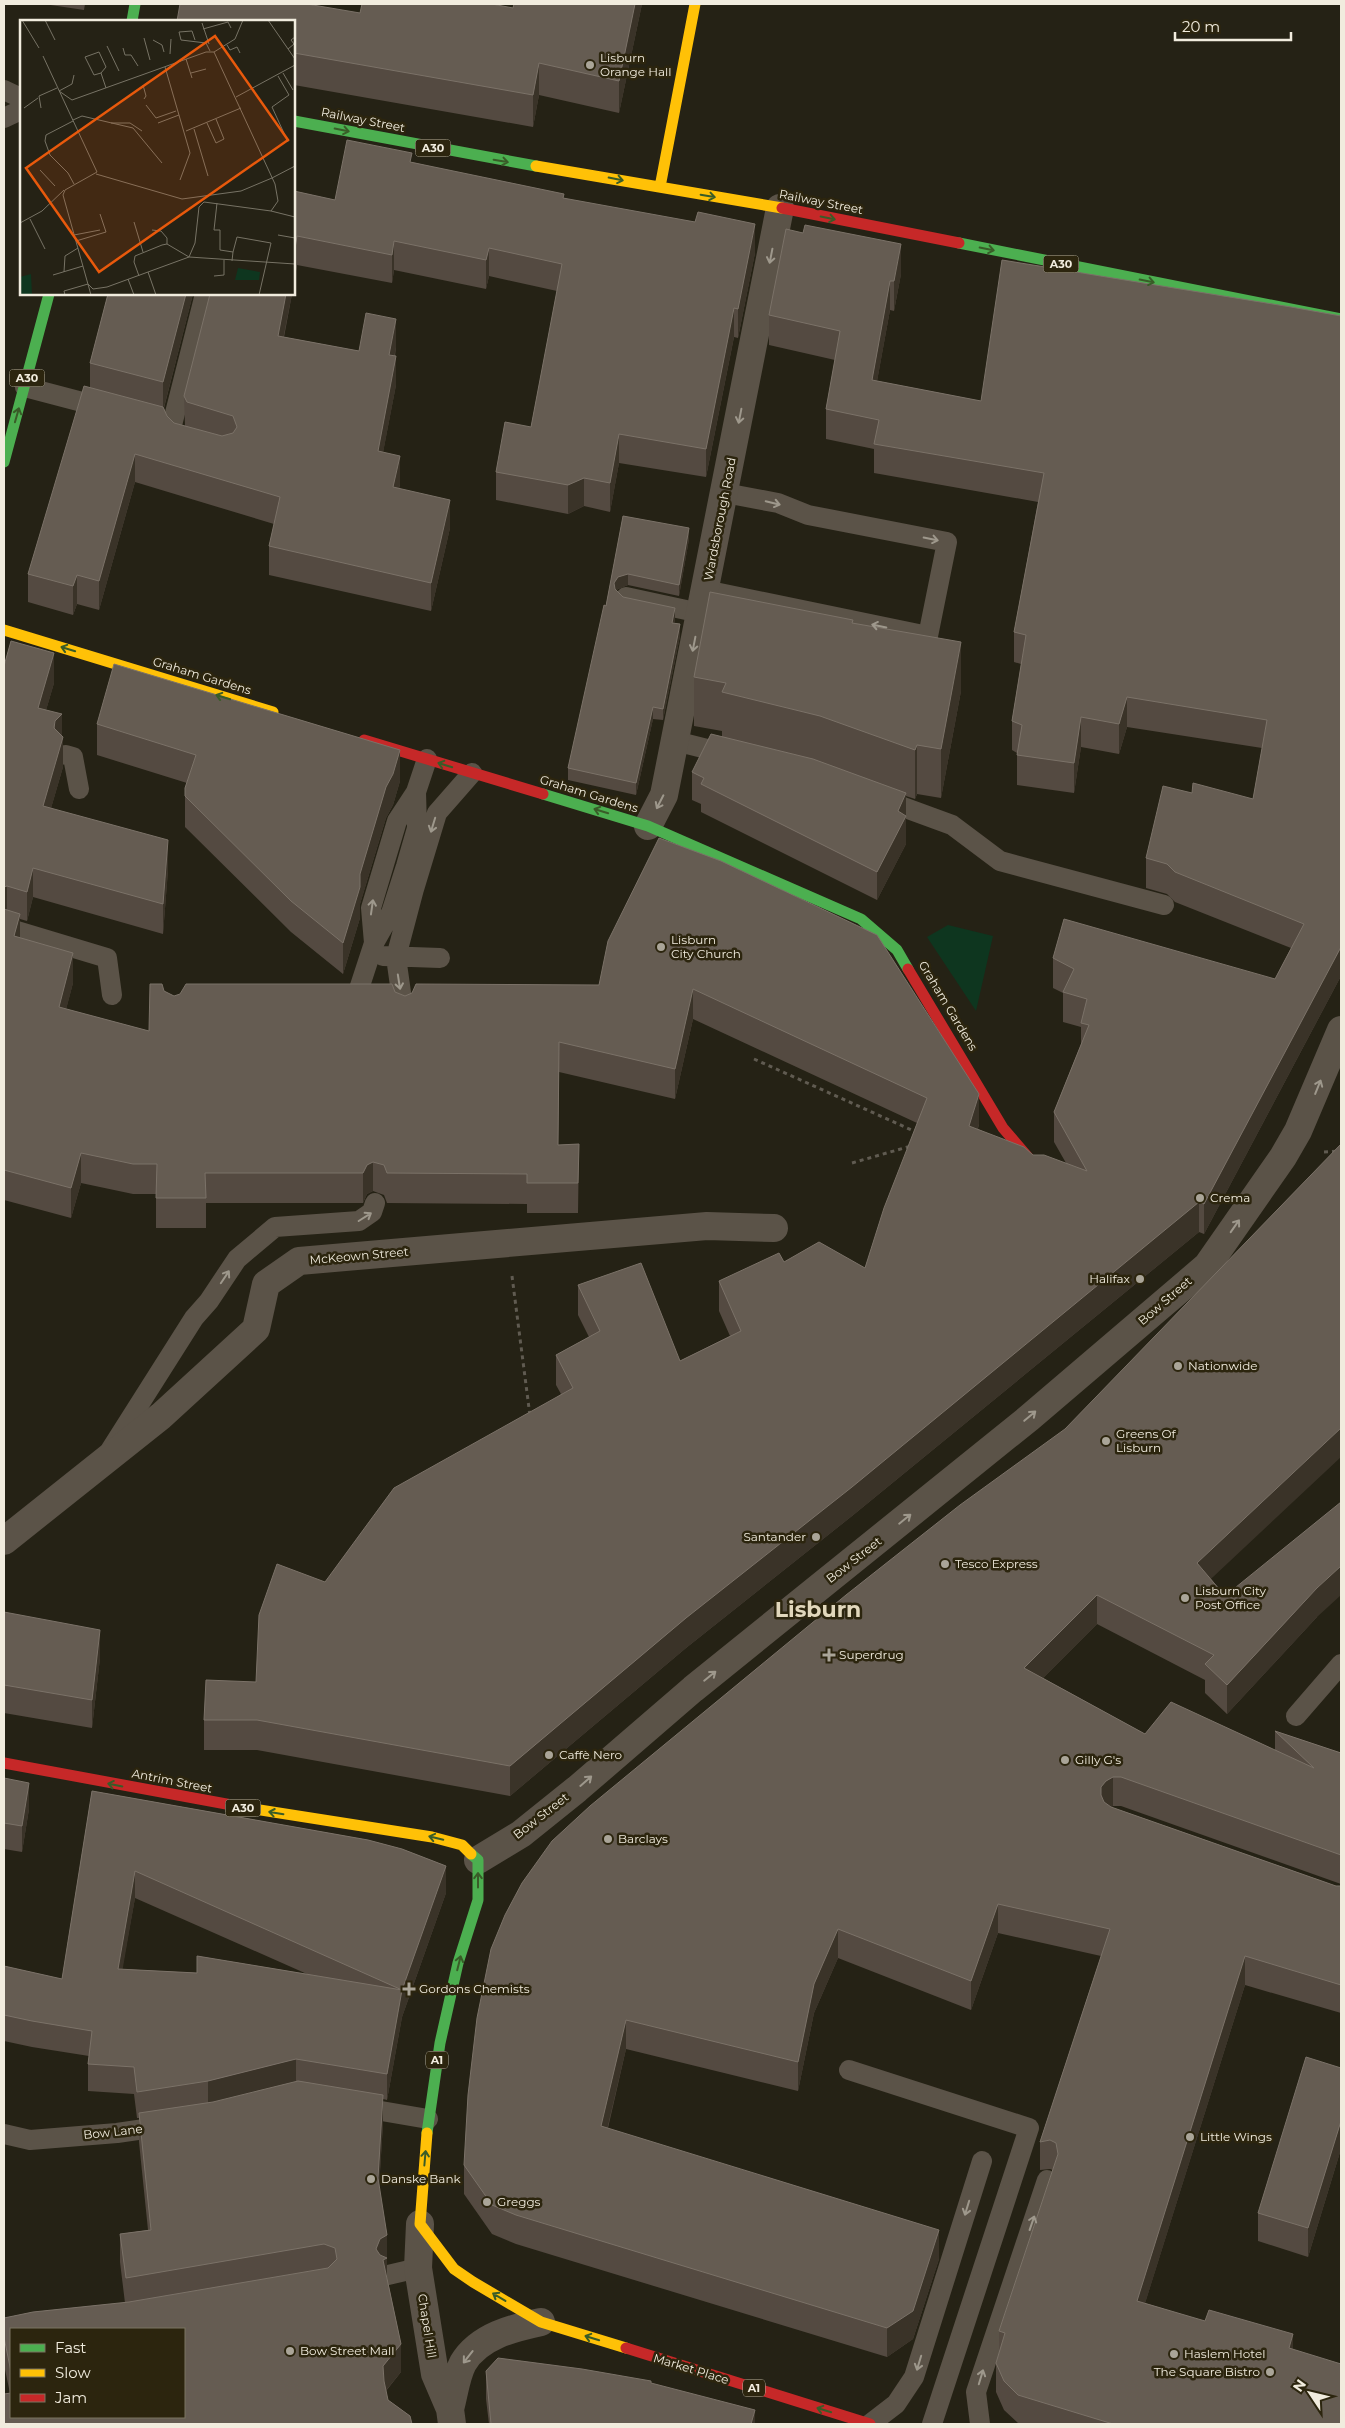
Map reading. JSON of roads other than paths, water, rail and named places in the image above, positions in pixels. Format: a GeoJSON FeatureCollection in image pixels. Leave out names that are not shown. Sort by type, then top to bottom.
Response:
{"type":"FeatureCollection","features":[{"type":"Feature","properties":{"kind":"main road"},"geometry":{"type":"LineString","coordinates":[[132,20],[136,4]]}},
{"type":"Feature","properties":{"kind":"main road"},"geometry":{"type":"LineString","coordinates":[[660,187],[695,4]]}},
{"type":"Feature","properties":{"kind":"main road","name":"Railway Street"},"geometry":{"type":"LineString","coordinates":[[295,121],[507,162],[572,171],[780,208],[1341,319]]}},
{"type":"Feature","properties":{"kind":"main road","name":"A30"},"geometry":{"type":"LineString","coordinates":[[4,462],[49,295]]}},
{"type":"Feature","properties":{"kind":"main road","name":"Graham Gardens"},"geometry":{"type":"LineString","coordinates":[[4,630],[286,716]]}},
{"type":"Feature","properties":{"kind":"main road","name":"Graham Gardens"},"geometry":{"type":"LineString","coordinates":[[352,736],[648,826],[861,919],[898,950],[1003,1128],[1038,1170]]}},
{"type":"Feature","properties":{"kind":"main road","name":"Antrim Street"},"geometry":{"type":"LineString","coordinates":[[4,1763],[200,1801],[432,1837],[462,1845],[478,1860]]}},
{"type":"Feature","properties":{"kind":"main road","name":"A1"},"geometry":{"type":"LineString","coordinates":[[420,2224],[428,2119],[440,2043],[458,1964],[478,1900],[478,1860]]}},
{"type":"Feature","properties":{"kind":"main road","name":"Market Place"},"geometry":{"type":"LineString","coordinates":[[420,2224],[454,2269],[541,2322],[870,2424]]}},
{"type":"Feature","properties":{"kind":"street","name":"Wardsborough Road"},"geometry":{"type":"LineString","coordinates":[[648,826],[664,795],[780,208]]}},
{"type":"Feature","properties":{"kind":"street","name":"Bow Street"},"geometry":{"type":"LineString","coordinates":[[478,1860],[521,1834],[693,1689],[1029,1418],[1207,1266],[1294,1137],[1314,1098],[1341,1030]]}},
{"type":"Feature","properties":{"kind":"street","name":"McKeown Street"},"geometry":{"type":"LineString","coordinates":[[4,1541],[101,1466],[161,1416],[256,1329],[266,1284],[300,1261],[708,1226],[774,1228]]}},
{"type":"Feature","properties":{"kind":"street","name":"Chapel Hill"},"geometry":{"type":"LineString","coordinates":[[420,2224],[418,2268],[435,2374],[451,2416]]}},
{"type":"Feature","properties":{"kind":"street","name":"Market Place"},"geometry":{"type":"LineString","coordinates":[[451,2416],[463,2363],[479,2344],[511,2328],[541,2322]]}},
{"type":"Feature","properties":{"kind":"lane"},"geometry":{"type":"LineString","coordinates":[[4,90],[20,98]]}},
{"type":"Feature","properties":{"kind":"lane"},"geometry":{"type":"LineString","coordinates":[[4,118],[20,110]]}},
{"type":"Feature","properties":{"kind":"lane"},"geometry":{"type":"LineString","coordinates":[[168,428],[205,295]]}},
{"type":"Feature","properties":{"kind":"lane"},"geometry":{"type":"LineString","coordinates":[[25,387],[126,413]]}},
{"type":"Feature","properties":{"kind":"lane"},"geometry":{"type":"LineString","coordinates":[[626,597],[703,602],[928,636],[947,542],[808,515],[778,503],[725,493]]}},
{"type":"Feature","properties":{"kind":"lane"},"geometry":{"type":"LineString","coordinates":[[675,741],[750,760]]}},
{"type":"Feature","properties":{"kind":"lane"},"geometry":{"type":"LineString","coordinates":[[66,755],[73,757],[79,790]]}},
{"type":"Feature","properties":{"kind":"lane"},"geometry":{"type":"LineString","coordinates":[[326,1001],[355,1002],[372,949],[391,913],[417,828],[416,792],[427,759]]}},
{"type":"Feature","properties":{"kind":"lane"},"geometry":{"type":"LineString","coordinates":[[404,1014],[396,957],[437,813],[472,773]]}},
{"type":"Feature","properties":{"kind":"lane"},"geometry":{"type":"LineString","coordinates":[[861,792],[952,825],[1000,861],[1164,905]]}},
{"type":"Feature","properties":{"kind":"lane"},"geometry":{"type":"LineString","coordinates":[[4,927],[107,958],[112,995]]}},
{"type":"Feature","properties":{"kind":"lane"},"geometry":{"type":"LineString","coordinates":[[372,949],[396,957],[440,958]]}},
{"type":"Feature","properties":{"kind":"lane"},"geometry":{"type":"LineString","coordinates":[[101,1466],[194,1318],[209,1301],[237,1259],[275,1227],[359,1221],[372,1212],[375,1203]]}},
{"type":"Feature","properties":{"kind":"lane"},"geometry":{"type":"LineString","coordinates":[[1296,1716],[1341,1664]]}},
{"type":"Feature","properties":{"kind":"lane"},"geometry":{"type":"LineString","coordinates":[[849,2070],[1029,2128],[932,2424]]}},
{"type":"Feature","properties":{"kind":"lane"},"geometry":{"type":"LineString","coordinates":[[336,2104],[428,2119]]}},
{"type":"Feature","properties":{"kind":"lane","name":"Bow Lane"},"geometry":{"type":"LineString","coordinates":[[4,2134],[30,2140],[117,2133],[182,2123]]}},
{"type":"Feature","properties":{"kind":"lane"},"geometry":{"type":"LineString","coordinates":[[870,2424],[896,2404],[914,2377],[982,2162]]}},
{"type":"Feature","properties":{"kind":"lane"},"geometry":{"type":"LineString","coordinates":[[980,2424],[976,2392],[1047,2180]]}},
{"type":"Feature","properties":{"kind":"lane"},"geometry":{"type":"LineString","coordinates":[[388,2275],[418,2268]]}},
{"type":"Feature","properties":{"kind":"place","name":"Lisburn Orange Hall"},"geometry":{"type":"Point","coordinates":[590,65]}},
{"type":"Feature","properties":{"kind":"place","name":"Lisburn City Church"},"geometry":{"type":"Point","coordinates":[661,947]}},
{"type":"Feature","properties":{"kind":"place","name":"Crema"},"geometry":{"type":"Point","coordinates":[1200,1198]}},
{"type":"Feature","properties":{"kind":"place","name":"Halifax"},"geometry":{"type":"Point","coordinates":[1140,1279]}},
{"type":"Feature","properties":{"kind":"place","name":"Nationwide"},"geometry":{"type":"Point","coordinates":[1178,1366]}},
{"type":"Feature","properties":{"kind":"place","name":"Greens Of Lisburn"},"geometry":{"type":"Point","coordinates":[1106,1441]}},
{"type":"Feature","properties":{"kind":"place","name":"Santander"},"geometry":{"type":"Point","coordinates":[816,1537]}},
{"type":"Feature","properties":{"kind":"place","name":"Tesco Express"},"geometry":{"type":"Point","coordinates":[945,1564]}},
{"type":"Feature","properties":{"kind":"place","name":"Lisburn City Post Office"},"geometry":{"type":"Point","coordinates":[1185,1598]}},
{"type":"Feature","properties":{"kind":"place","name":"Superdrug"},"geometry":{"type":"Point","coordinates":[829,1655]}},
{"type":"Feature","properties":{"kind":"place","name":"Caffè Nero"},"geometry":{"type":"Point","coordinates":[549,1755]}},
{"type":"Feature","properties":{"kind":"place","name":"Gilly G's"},"geometry":{"type":"Point","coordinates":[1065,1760]}},
{"type":"Feature","properties":{"kind":"place","name":"Barclays"},"geometry":{"type":"Point","coordinates":[608,1839]}},
{"type":"Feature","properties":{"kind":"place","name":"Gordons Chemists"},"geometry":{"type":"Point","coordinates":[409,1989]}},
{"type":"Feature","properties":{"kind":"place","name":"Little Wings"},"geometry":{"type":"Point","coordinates":[1190,2137]}},
{"type":"Feature","properties":{"kind":"place","name":"Danske Bank"},"geometry":{"type":"Point","coordinates":[371,2179]}},
{"type":"Feature","properties":{"kind":"place","name":"Greggs"},"geometry":{"type":"Point","coordinates":[487,2202]}},
{"type":"Feature","properties":{"kind":"place","name":"Bow Street Mall"},"geometry":{"type":"Point","coordinates":[290,2351]}},
{"type":"Feature","properties":{"kind":"place","name":"Haslem Hotel"},"geometry":{"type":"Point","coordinates":[1174,2354]}},
{"type":"Feature","properties":{"kind":"place","name":"The Square Bistro"},"geometry":{"type":"Point","coordinates":[1270,2372]}},
{"type":"Feature","properties":{"kind":"district","name":"Lisburn"},"geometry":{"type":"Point","coordinates":[818,1609]}}]}
